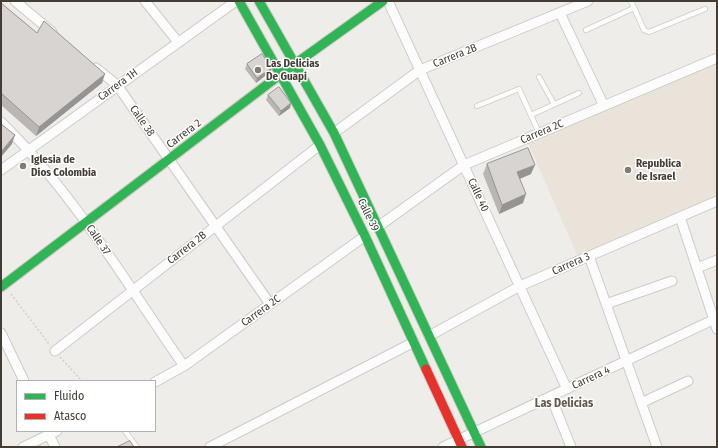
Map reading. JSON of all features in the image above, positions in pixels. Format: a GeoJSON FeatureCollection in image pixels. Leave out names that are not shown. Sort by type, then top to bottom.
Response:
{"type":"FeatureCollection","features":[{"type":"Feature","properties":{"kind":"street"},"geometry":{"type":"LineString","coordinates":[[15,1],[57,36]]}},
{"type":"Feature","properties":{"kind":"street"},"geometry":{"type":"LineString","coordinates":[[145,1],[178,42]]}},
{"type":"Feature","properties":{"kind":"street","name":"Carrera 1H"},"geometry":{"type":"LineString","coordinates":[[1,170],[117,85],[236,1]]}},
{"type":"Feature","properties":{"kind":"street","name":"Calle 39"},"geometry":{"type":"LineString","coordinates":[[239,1],[320,145],[365,236],[460,443]]}},
{"type":"Feature","properties":{"kind":"street","name":"Calle 39"},"geometry":{"type":"LineString","coordinates":[[259,1],[334,133],[379,226],[481,447]]}},
{"type":"Feature","properties":{"kind":"street","name":"Carrera 2"},"geometry":{"type":"LineString","coordinates":[[2,286],[281,74],[383,1]]}},
{"type":"Feature","properties":{"kind":"street","name":"Calle 40"},"geometry":{"type":"LineString","coordinates":[[388,1],[567,389]]}},
{"type":"Feature","properties":{"kind":"street","name":"Carrera 2B"},"geometry":{"type":"LineString","coordinates":[[334,133],[420,70],[588,1]]}},
{"type":"Feature","properties":{"kind":"street"},"geometry":{"type":"LineString","coordinates":[[560,12],[604,106]]}},
{"type":"Feature","properties":{"kind":"street","name":"Carrera 2C"},"geometry":{"type":"LineString","coordinates":[[379,226],[464,165],[717,58]]}},
{"type":"Feature","properties":{"kind":"street","name":"Calle 38"},"geometry":{"type":"LineString","coordinates":[[87,60],[117,85],[270,304]]}},
{"type":"Feature","properties":{"kind":"street","name":"Calle 37"},"geometry":{"type":"LineString","coordinates":[[1,122],[30,150],[86,223],[184,366]]}},
{"type":"Feature","properties":{"kind":"street","name":"Carrera 2B"},"geometry":{"type":"LineString","coordinates":[[54,350],[320,145]]}},
{"type":"Feature","properties":{"kind":"street","name":"Carrera 3"},"geometry":{"type":"LineString","coordinates":[[429,336],[520,286],[717,201]]}},
{"type":"Feature","properties":{"kind":"street"},"geometry":{"type":"LineString","coordinates":[[680,217],[716,322]]}},
{"type":"Feature","properties":{"kind":"street","name":"Carrera 2C"},"geometry":{"type":"LineString","coordinates":[[156,381],[184,366],[365,236]]}},
{"type":"Feature","properties":{"kind":"street"},"geometry":{"type":"LineString","coordinates":[[589,256],[657,447]]}},
{"type":"Feature","properties":{"kind":"street"},"geometry":{"type":"LineString","coordinates":[[697,268],[717,260]]}},
{"type":"Feature","properties":{"kind":"street"},"geometry":{"type":"LineString","coordinates":[[606,304],[672,282]]}},
{"type":"Feature","properties":{"kind":"street","name":"Carrera 4"},"geometry":{"type":"LineString","coordinates":[[444,447],[460,443],[475,432],[626,361],[716,322]]}},
{"type":"Feature","properties":{"kind":"street"},"geometry":{"type":"LineString","coordinates":[[1,333],[24,380]]}},
{"type":"Feature","properties":{"kind":"street"},"geometry":{"type":"LineString","coordinates":[[210,447],[414,342]]}},
{"type":"Feature","properties":{"kind":"street"},"geometry":{"type":"LineString","coordinates":[[641,403],[688,381]]}},
{"type":"Feature","properties":{"kind":"street"},"geometry":{"type":"LineString","coordinates":[[551,397],[571,447]]}},
{"type":"Feature","properties":{"kind":"street"},"geometry":{"type":"LineString","coordinates":[[23,447],[51,432],[55,447]]}},
{"type":"Feature","properties":{"kind":"lane"},"geometry":{"type":"LineString","coordinates":[[631,1],[644,30],[649,32],[704,9]]}},
{"type":"Feature","properties":{"kind":"lane"},"geometry":{"type":"LineString","coordinates":[[586,30],[634,8]]}},
{"type":"Feature","properties":{"kind":"lane"},"geometry":{"type":"LineString","coordinates":[[539,77],[554,104]]}},
{"type":"Feature","properties":{"kind":"lane"},"geometry":{"type":"LineString","coordinates":[[477,106],[519,89],[539,133]]}},
{"type":"Feature","properties":{"kind":"lane"},"geometry":{"type":"LineString","coordinates":[[531,115],[579,93]]}},
{"type":"Feature","properties":{"kind":"lane"},"geometry":{"type":"LineString","coordinates":[[126,432],[137,447]]}},
{"type":"Feature","properties":{"kind":"path"},"geometry":{"type":"LineString","coordinates":[[2,286],[54,350],[81,380]]}},
{"type":"Feature","properties":{"kind":"shaded area","name":"Republica de Israel"},"geometry":{"type":"Polygon","coordinates":[[[717,62],[717,197],[578,257],[528,143],[717,62]]]}},
{"type":"Feature","properties":{"kind":"building"},"geometry":{"type":"Polygon","coordinates":[[[1,3],[37,33],[44,21],[105,74],[39,127],[1,93],[1,3]]]}},
{"type":"Feature","properties":{"kind":"building","name":"Las Delicias De Guapi"},"geometry":{"type":"Polygon","coordinates":[[[262,54],[272,68],[257,78],[247,64],[262,54]]]}},
{"type":"Feature","properties":{"kind":"building"},"geometry":{"type":"Polygon","coordinates":[[[279,87],[291,103],[281,111],[268,95],[279,87]]]}},
{"type":"Feature","properties":{"kind":"building"},"geometry":{"type":"Polygon","coordinates":[[[1,124],[15,135],[1,152],[1,124]]]}},
{"type":"Feature","properties":{"kind":"building"},"geometry":{"type":"Polygon","coordinates":[[[528,148],[535,165],[517,172],[526,194],[502,205],[487,164],[528,148]]]}},
{"type":"Feature","properties":{"kind":"building"},"geometry":{"type":"Polygon","coordinates":[[[130,441],[134,447],[117,447],[130,441]]]}},
{"type":"Feature","properties":{"kind":"traffic: fast"},"geometry":{"type":"LineString","coordinates":[[239,1],[320,145],[365,236],[426,369]]}},
{"type":"Feature","properties":{"kind":"traffic: fast"},"geometry":{"type":"LineString","coordinates":[[259,1],[334,133],[481,447]]}},
{"type":"Feature","properties":{"kind":"traffic: fast"},"geometry":{"type":"LineString","coordinates":[[1,287],[281,74],[383,1]]}},
{"type":"Feature","properties":{"kind":"traffic: jam"},"geometry":{"type":"LineString","coordinates":[[426,369],[462,447]]}},
{"type":"Feature","properties":{"kind":"place","name":"Las Delicias De Guapi"},"geometry":{"type":"Point","coordinates":[258,70]}},
{"type":"Feature","properties":{"kind":"place","name":"Iglesia de Dios Colombia"},"geometry":{"type":"Point","coordinates":[23,166]}},
{"type":"Feature","properties":{"kind":"place","name":"Republica de Israel"},"geometry":{"type":"Point","coordinates":[628,170]}},
{"type":"Feature","properties":{"kind":"district","name":"Las Delicias"},"geometry":{"type":"Point","coordinates":[564,404]}}]}
